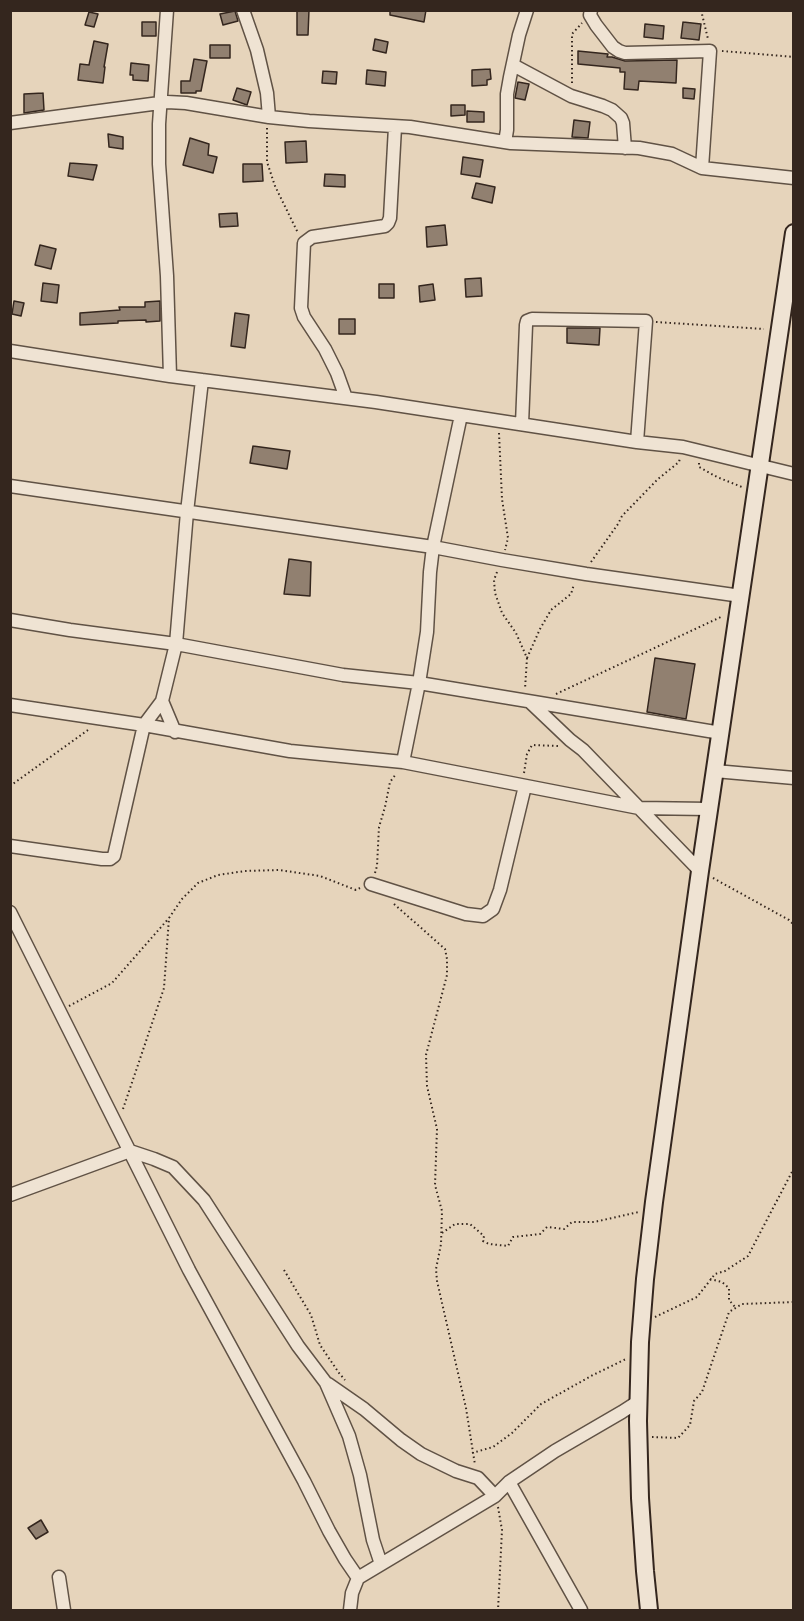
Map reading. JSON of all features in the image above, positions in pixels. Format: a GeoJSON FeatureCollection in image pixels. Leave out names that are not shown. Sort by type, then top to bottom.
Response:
{"type":"FeatureCollection","features":[{"type":"Feature","properties":{"kind":"main road"},"geometry":{"type":"LineString","coordinates":[[649,1611],[640,1498],[641,1323],[653,1209],[700,871],[779,330],[789,298],[794,233]]}},
{"type":"Feature","properties":{"kind":"street"},"geometry":{"type":"LineString","coordinates":[[167,10],[160,103],[159,164],[170,376]]}},
{"type":"Feature","properties":{"kind":"street"},"geometry":{"type":"LineString","coordinates":[[243,10],[257,50],[267,93],[269,117]]}},
{"type":"Feature","properties":{"kind":"street"},"geometry":{"type":"LineString","coordinates":[[505,142],[507,94],[517,43],[527,10]]}},
{"type":"Feature","properties":{"kind":"street"},"geometry":{"type":"LineString","coordinates":[[591,13],[596,25],[613,47],[622,52],[710,51],[702,168]]}},
{"type":"Feature","properties":{"kind":"street"},"geometry":{"type":"LineString","coordinates":[[513,65],[571,96],[603,106],[618,115],[623,123],[626,148]]}},
{"type":"Feature","properties":{"kind":"street"},"geometry":{"type":"LineString","coordinates":[[10,123],[160,103],[186,103],[269,117],[410,128],[505,142],[639,148],[672,154],[702,168],[794,178]]}},
{"type":"Feature","properties":{"kind":"street"},"geometry":{"type":"LineString","coordinates":[[346,398],[337,373],[304,318],[301,308],[304,243],[312,237],[385,226],[388,223],[395,127]]}},
{"type":"Feature","properties":{"kind":"street"},"geometry":{"type":"LineString","coordinates":[[522,424],[527,321],[532,319],[646,321],[637,442]]}},
{"type":"Feature","properties":{"kind":"street"},"geometry":{"type":"LineString","coordinates":[[10,351],[170,376],[346,398],[637,442],[698,449],[794,474]]}},
{"type":"Feature","properties":{"kind":"street"},"geometry":{"type":"LineString","coordinates":[[10,846],[110,860],[114,856],[144,725],[162,701],[176,644],[187,512],[202,380]]}},
{"type":"Feature","properties":{"kind":"street"},"geometry":{"type":"LineString","coordinates":[[403,762],[427,632],[433,547],[461,415]]}},
{"type":"Feature","properties":{"kind":"street"},"geometry":{"type":"LineString","coordinates":[[10,486],[433,547],[740,602]]}},
{"type":"Feature","properties":{"kind":"street"},"geometry":{"type":"LineString","coordinates":[[10,620],[176,644],[343,675],[419,683],[721,734]]}},
{"type":"Feature","properties":{"kind":"street"},"geometry":{"type":"LineString","coordinates":[[162,701],[175,732]]}},
{"type":"Feature","properties":{"kind":"street"},"geometry":{"type":"LineString","coordinates":[[533,702],[583,750],[700,871]]}},
{"type":"Feature","properties":{"kind":"street"},"geometry":{"type":"LineString","coordinates":[[10,705],[144,725],[290,751],[403,762],[639,808],[710,809]]}},
{"type":"Feature","properties":{"kind":"street"},"geometry":{"type":"LineString","coordinates":[[715,771],[794,778]]}},
{"type":"Feature","properties":{"kind":"street"},"geometry":{"type":"LineString","coordinates":[[371,884],[466,914],[483,916],[493,909],[500,890],[525,786]]}},
{"type":"Feature","properties":{"kind":"street"},"geometry":{"type":"LineString","coordinates":[[10,912],[189,1270],[329,1531],[358,1578]]}},
{"type":"Feature","properties":{"kind":"street"},"geometry":{"type":"LineString","coordinates":[[10,1195],[130,1151],[172,1167],[204,1200],[297,1346],[326,1383],[349,1436],[360,1475],[373,1540],[381,1564]]}},
{"type":"Feature","properties":{"kind":"street"},"geometry":{"type":"LineString","coordinates":[[326,1383],[364,1409],[421,1454],[456,1471],[478,1478],[495,1496]]}},
{"type":"Feature","properties":{"kind":"street"},"geometry":{"type":"LineString","coordinates":[[350,1611],[352,1593],[358,1578],[495,1496],[509,1482],[555,1451],[639,1401]]}},
{"type":"Feature","properties":{"kind":"street"},"geometry":{"type":"LineString","coordinates":[[509,1482],[581,1611]]}},
{"type":"Feature","properties":{"kind":"street"},"geometry":{"type":"LineString","coordinates":[[59,1577],[64,1611]]}},
{"type":"Feature","properties":{"kind":"path"},"geometry":{"type":"LineString","coordinates":[[701,10],[710,51],[794,57]]}},
{"type":"Feature","properties":{"kind":"path"},"geometry":{"type":"LineString","coordinates":[[571,96],[572,34],[591,13]]}},
{"type":"Feature","properties":{"kind":"path"},"geometry":{"type":"LineString","coordinates":[[269,117],[266,132],[267,162],[275,186],[304,243]]}},
{"type":"Feature","properties":{"kind":"path"},"geometry":{"type":"LineString","coordinates":[[646,321],[779,330]]}},
{"type":"Feature","properties":{"kind":"path"},"geometry":{"type":"LineString","coordinates":[[527,658],[551,610],[571,594],[575,581],[586,574],[592,559],[622,516],[658,479],[679,462],[683,447]]}},
{"type":"Feature","properties":{"kind":"path"},"geometry":{"type":"LineString","coordinates":[[698,449],[699,467],[756,493]]}},
{"type":"Feature","properties":{"kind":"path"},"geometry":{"type":"LineString","coordinates":[[533,702],[740,602]]}},
{"type":"Feature","properties":{"kind":"path"},"geometry":{"type":"LineString","coordinates":[[10,786],[102,720]]}},
{"type":"Feature","properties":{"kind":"path"},"geometry":{"type":"LineString","coordinates":[[525,786],[524,770],[531,745],[583,750]]}},
{"type":"Feature","properties":{"kind":"path"},"geometry":{"type":"LineString","coordinates":[[60,1011],[112,983],[169,918],[182,898],[198,883],[218,875],[279,870],[320,876],[356,890],[371,884],[377,866],[379,826],[390,782],[403,762]]}},
{"type":"Feature","properties":{"kind":"path"},"geometry":{"type":"LineString","coordinates":[[700,871],[789,920],[794,925]]}},
{"type":"Feature","properties":{"kind":"path"},"geometry":{"type":"LineString","coordinates":[[371,884],[445,949],[447,959],[447,975],[426,1055],[427,1086],[437,1129],[435,1185],[442,1211],[441,1244],[436,1269],[466,1408],[478,1478]]}},
{"type":"Feature","properties":{"kind":"path"},"geometry":{"type":"LineString","coordinates":[[118,1126],[164,988],[169,918]]}},
{"type":"Feature","properties":{"kind":"path"},"geometry":{"type":"LineString","coordinates":[[641,1323],[697,1297],[714,1274],[725,1271],[748,1256],[794,1168]]}},
{"type":"Feature","properties":{"kind":"path"},"geometry":{"type":"LineString","coordinates":[[442,1233],[454,1224],[470,1224],[484,1236],[483,1241],[508,1246],[513,1237],[540,1234],[547,1227],[564,1228],[572,1222],[594,1222],[653,1209]]}},
{"type":"Feature","properties":{"kind":"path"},"geometry":{"type":"LineString","coordinates":[[284,1270],[311,1315],[320,1345],[345,1380]]}},
{"type":"Feature","properties":{"kind":"path"},"geometry":{"type":"LineString","coordinates":[[711,1280],[722,1282],[729,1288],[729,1300],[736,1308]]}},
{"type":"Feature","properties":{"kind":"path"},"geometry":{"type":"LineString","coordinates":[[639,1436],[678,1438],[690,1425],[694,1401],[702,1392],[729,1312],[741,1304],[794,1302]]}},
{"type":"Feature","properties":{"kind":"path"},"geometry":{"type":"LineString","coordinates":[[472,1453],[493,1447],[512,1433],[541,1404],[593,1375],[640,1353]]}},
{"type":"Feature","properties":{"kind":"path"},"geometry":{"type":"LineString","coordinates":[[495,1496],[502,1530],[498,1611]]}},
{"type":"Feature","properties":{"kind":"building"},"geometry":{"type":"Polygon","coordinates":[[[297,10],[309,10],[308,35],[297,35],[297,10]]]}},
{"type":"Feature","properties":{"kind":"building"},"geometry":{"type":"Polygon","coordinates":[[[390,10],[426,10],[424,22],[390,15],[390,10]]]}},
{"type":"Feature","properties":{"kind":"building"},"geometry":{"type":"Polygon","coordinates":[[[235,11],[238,21],[223,25],[220,14],[235,11]]]}},
{"type":"Feature","properties":{"kind":"building"},"geometry":{"type":"Polygon","coordinates":[[[89,12],[98,14],[94,27],[85,25],[89,12]]]}},
{"type":"Feature","properties":{"kind":"building"},"geometry":{"type":"Polygon","coordinates":[[[142,22],[156,22],[156,36],[142,36],[142,22]]]}},
{"type":"Feature","properties":{"kind":"building"},"geometry":{"type":"Polygon","coordinates":[[[683,22],[701,24],[699,40],[681,38],[683,22]]]}},
{"type":"Feature","properties":{"kind":"building"},"geometry":{"type":"Polygon","coordinates":[[[645,24],[664,26],[663,39],[644,37],[645,24]]]}},
{"type":"Feature","properties":{"kind":"building"},"geometry":{"type":"Polygon","coordinates":[[[375,39],[388,42],[386,53],[373,50],[375,39]]]}},
{"type":"Feature","properties":{"kind":"building"},"geometry":{"type":"Polygon","coordinates":[[[94,41],[108,44],[103,83],[78,80],[80,64],[89,65],[94,41]]]}},
{"type":"Feature","properties":{"kind":"building"},"geometry":{"type":"Polygon","coordinates":[[[210,45],[230,45],[230,58],[210,58],[210,45]]]}},
{"type":"Feature","properties":{"kind":"building"},"geometry":{"type":"Polygon","coordinates":[[[578,51],[608,54],[607,57],[625,61],[677,60],[676,83],[639,81],[638,90],[624,89],[625,72],[620,72],[620,68],[578,64],[578,51]]]}},
{"type":"Feature","properties":{"kind":"building"},"geometry":{"type":"Polygon","coordinates":[[[194,59],[207,61],[201,91],[181,93],[181,81],[190,81],[194,59]]]}},
{"type":"Feature","properties":{"kind":"building"},"geometry":{"type":"Polygon","coordinates":[[[131,63],[149,65],[148,81],[133,80],[133,75],[130,75],[131,63]]]}},
{"type":"Feature","properties":{"kind":"building"},"geometry":{"type":"Polygon","coordinates":[[[490,69],[491,79],[487,80],[487,85],[472,86],[472,70],[490,69]]]}},
{"type":"Feature","properties":{"kind":"building"},"geometry":{"type":"Polygon","coordinates":[[[367,70],[386,72],[385,86],[366,84],[367,70]]]}},
{"type":"Feature","properties":{"kind":"building"},"geometry":{"type":"Polygon","coordinates":[[[323,71],[337,72],[336,84],[322,83],[323,71]]]}},
{"type":"Feature","properties":{"kind":"building"},"geometry":{"type":"Polygon","coordinates":[[[518,82],[529,84],[525,100],[515,98],[518,82]]]}},
{"type":"Feature","properties":{"kind":"building"},"geometry":{"type":"Polygon","coordinates":[[[237,88],[251,92],[247,105],[233,100],[237,88]]]}},
{"type":"Feature","properties":{"kind":"building"},"geometry":{"type":"Polygon","coordinates":[[[683,88],[695,89],[694,99],[683,98],[683,88]]]}},
{"type":"Feature","properties":{"kind":"building"},"geometry":{"type":"Polygon","coordinates":[[[43,93],[44,110],[24,113],[24,94],[43,93]]]}},
{"type":"Feature","properties":{"kind":"building"},"geometry":{"type":"Polygon","coordinates":[[[451,105],[465,105],[465,115],[451,116],[451,105]]]}},
{"type":"Feature","properties":{"kind":"building"},"geometry":{"type":"Polygon","coordinates":[[[467,111],[484,112],[484,122],[467,122],[467,111]]]}},
{"type":"Feature","properties":{"kind":"building"},"geometry":{"type":"Polygon","coordinates":[[[574,120],[590,122],[588,138],[572,137],[574,120]]]}},
{"type":"Feature","properties":{"kind":"building"},"geometry":{"type":"Polygon","coordinates":[[[108,134],[123,137],[123,149],[109,147],[108,134]]]}},
{"type":"Feature","properties":{"kind":"building"},"geometry":{"type":"Polygon","coordinates":[[[190,138],[209,144],[208,155],[217,157],[213,173],[183,165],[190,138]]]}},
{"type":"Feature","properties":{"kind":"building"},"geometry":{"type":"Polygon","coordinates":[[[306,141],[307,162],[286,163],[285,142],[306,141]]]}},
{"type":"Feature","properties":{"kind":"building"},"geometry":{"type":"Polygon","coordinates":[[[463,157],[483,160],[480,177],[461,174],[463,157]]]}},
{"type":"Feature","properties":{"kind":"building"},"geometry":{"type":"Polygon","coordinates":[[[70,163],[97,165],[93,180],[68,176],[70,163]]]}},
{"type":"Feature","properties":{"kind":"building"},"geometry":{"type":"Polygon","coordinates":[[[243,164],[262,164],[263,181],[243,182],[243,164]]]}},
{"type":"Feature","properties":{"kind":"building"},"geometry":{"type":"Polygon","coordinates":[[[325,174],[345,175],[345,187],[324,186],[325,174]]]}},
{"type":"Feature","properties":{"kind":"building"},"geometry":{"type":"Polygon","coordinates":[[[476,183],[495,187],[492,203],[472,198],[476,183]]]}},
{"type":"Feature","properties":{"kind":"building"},"geometry":{"type":"Polygon","coordinates":[[[237,213],[238,226],[220,227],[219,214],[237,213]]]}},
{"type":"Feature","properties":{"kind":"building"},"geometry":{"type":"Polygon","coordinates":[[[445,225],[447,245],[427,247],[426,227],[445,225]]]}},
{"type":"Feature","properties":{"kind":"building"},"geometry":{"type":"Polygon","coordinates":[[[40,245],[56,249],[51,269],[35,265],[40,245]]]}},
{"type":"Feature","properties":{"kind":"building"},"geometry":{"type":"Polygon","coordinates":[[[481,278],[482,296],[466,297],[465,279],[481,278]]]}},
{"type":"Feature","properties":{"kind":"building"},"geometry":{"type":"Polygon","coordinates":[[[43,283],[59,285],[57,303],[41,301],[43,283]]]}},
{"type":"Feature","properties":{"kind":"building"},"geometry":{"type":"Polygon","coordinates":[[[379,284],[394,284],[394,298],[379,298],[379,284]]]}},
{"type":"Feature","properties":{"kind":"building"},"geometry":{"type":"Polygon","coordinates":[[[433,284],[435,300],[420,302],[419,286],[433,284]]]}},
{"type":"Feature","properties":{"kind":"building"},"geometry":{"type":"Polygon","coordinates":[[[14,301],[24,303],[21,316],[12,314],[14,301]]]}},
{"type":"Feature","properties":{"kind":"building"},"geometry":{"type":"Polygon","coordinates":[[[160,301],[160,321],[118,321],[118,323],[80,325],[80,313],[120,310],[119,307],[145,307],[145,302],[160,301]]]}},
{"type":"Feature","properties":{"kind":"building"},"geometry":{"type":"Polygon","coordinates":[[[235,313],[249,315],[245,348],[231,346],[235,313]]]}},
{"type":"Feature","properties":{"kind":"building"},"geometry":{"type":"Polygon","coordinates":[[[339,319],[355,319],[355,334],[339,334],[339,319]]]}},
{"type":"Feature","properties":{"kind":"building"},"geometry":{"type":"Polygon","coordinates":[[[567,328],[600,328],[599,345],[567,343],[567,328]]]}},
{"type":"Feature","properties":{"kind":"building"},"geometry":{"type":"Polygon","coordinates":[[[253,446],[290,451],[287,469],[250,463],[253,446]]]}},
{"type":"Feature","properties":{"kind":"building"},"geometry":{"type":"Polygon","coordinates":[[[289,559],[311,562],[310,596],[284,594],[289,559]]]}},
{"type":"Feature","properties":{"kind":"building"},"geometry":{"type":"Polygon","coordinates":[[[655,658],[695,664],[686,719],[647,712],[655,658]]]}},
{"type":"Feature","properties":{"kind":"building"},"geometry":{"type":"Polygon","coordinates":[[[41,1520],[48,1532],[36,1539],[28,1528],[41,1520]]]}}]}
